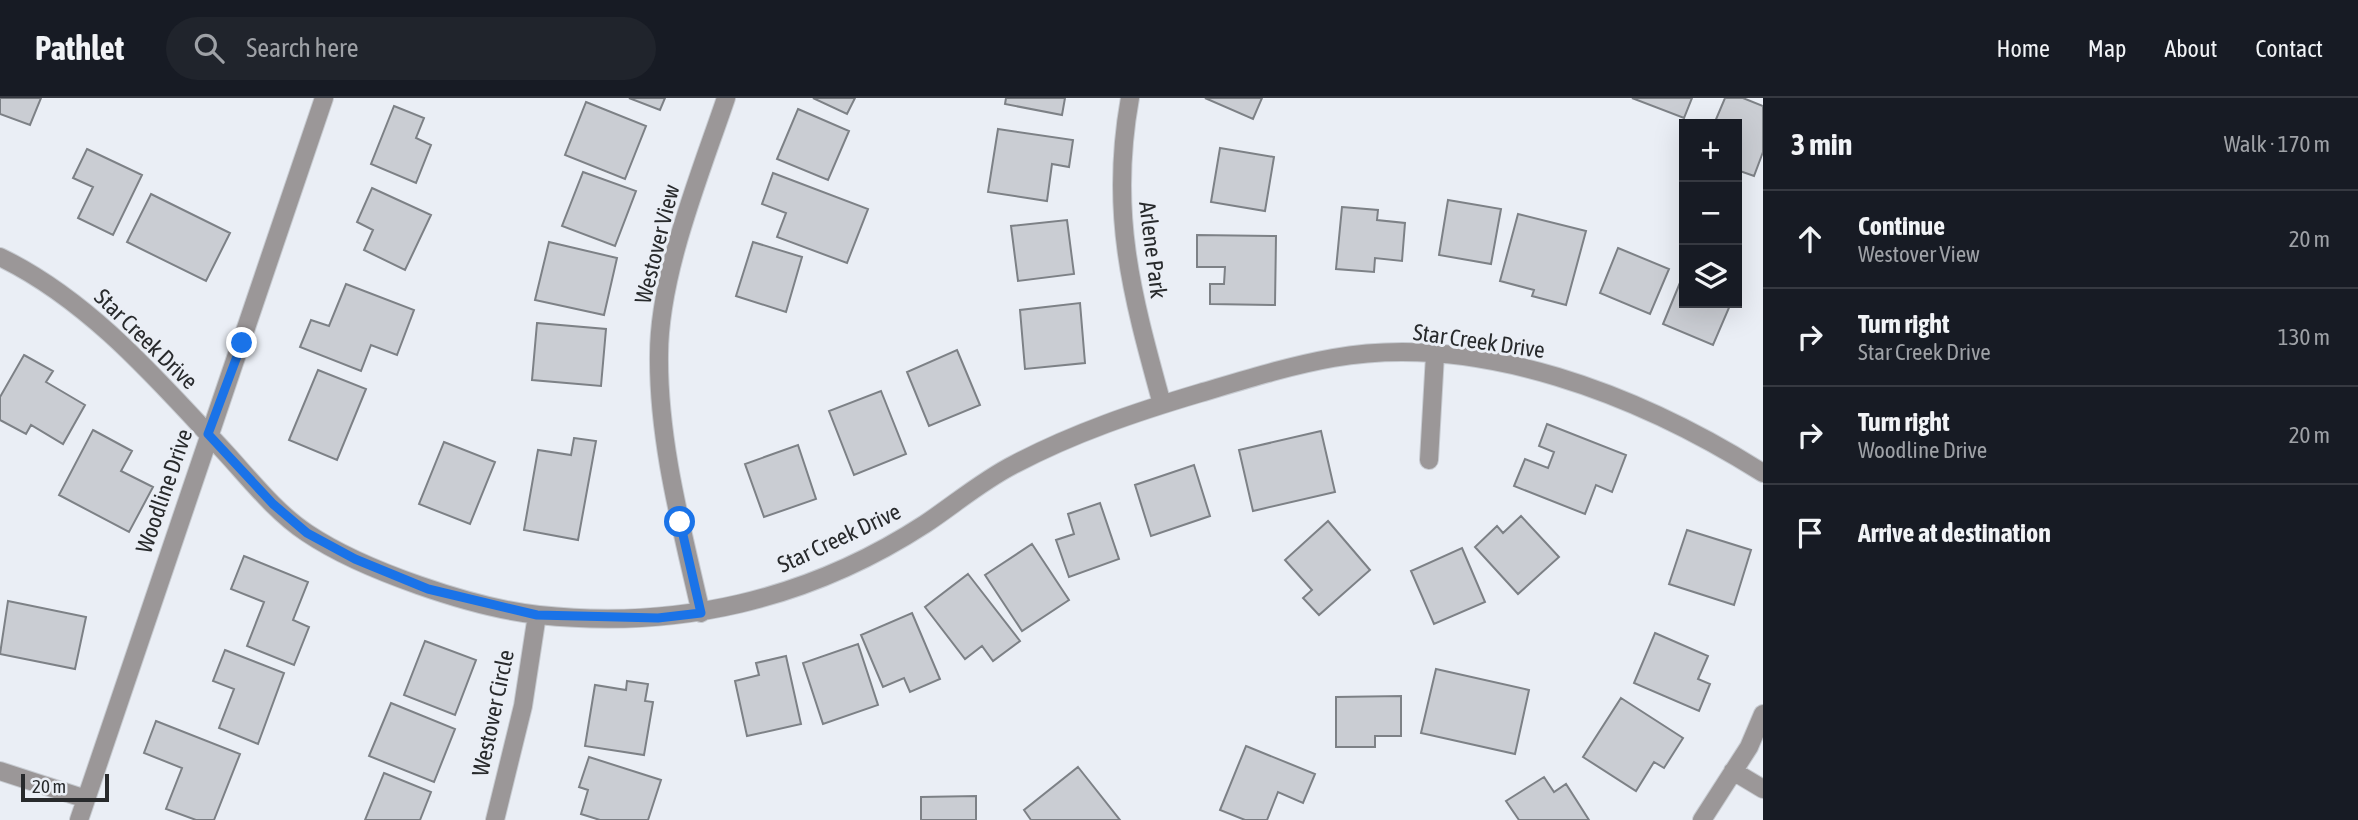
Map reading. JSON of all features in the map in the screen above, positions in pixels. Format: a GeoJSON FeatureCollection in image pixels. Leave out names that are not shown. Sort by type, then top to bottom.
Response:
{"type":"FeatureCollection","features":[{"type":"Feature","properties":{"kind":"street","name":"Woodline Drive"},"geometry":{"type":"LineString","coordinates":[[79,820],[324,98]]}},
{"type":"Feature","properties":{"kind":"street","name":"Westover View"},"geometry":{"type":"LineString","coordinates":[[701,613],[680,522],[661,414],[659,353],[670,272],[726,98]]}},
{"type":"Feature","properties":{"kind":"street","name":"Arlene Park"},"geometry":{"type":"LineString","coordinates":[[1130,98],[1121,176],[1123,233],[1130,288],[1162,404]]}},
{"type":"Feature","properties":{"kind":"street","name":"Star Creek Drive"},"geometry":{"type":"LineString","coordinates":[[0,257],[68,299],[112,335],[273,504],[307,533],[355,559],[428,589],[537,615],[658,618],[701,613],[763,600],[829,573],[924,524],[1011,466],[1079,433],[1162,404],[1275,371],[1336,357],[1435,355],[1504,364],[1595,389],[1639,405],[1702,435],[1763,473]]}},
{"type":"Feature","properties":{"kind":"street"},"geometry":{"type":"LineString","coordinates":[[1429,460],[1435,355]]}},
{"type":"Feature","properties":{"kind":"street","name":"Westover Circle"},"geometry":{"type":"LineString","coordinates":[[495,820],[523,706],[537,615]]}},
{"type":"Feature","properties":{"kind":"street"},"geometry":{"type":"LineString","coordinates":[[1702,820],[1749,747],[1763,714]]}},
{"type":"Feature","properties":{"kind":"street"},"geometry":{"type":"LineString","coordinates":[[0,771],[86,799]]}},
{"type":"Feature","properties":{"kind":"street"},"geometry":{"type":"LineString","coordinates":[[1733,771],[1763,789]]}},
{"type":"Feature","properties":{"kind":"building"},"geometry":{"type":"Polygon","coordinates":[[[0,98],[41,98],[30,125],[0,114],[0,98]]]}},
{"type":"Feature","properties":{"kind":"building"},"geometry":{"type":"Polygon","coordinates":[[[629,98],[665,98],[660,110],[629,98]]]}},
{"type":"Feature","properties":{"kind":"building"},"geometry":{"type":"Polygon","coordinates":[[[813,98],[855,98],[847,114],[813,98]]]}},
{"type":"Feature","properties":{"kind":"building"},"geometry":{"type":"Polygon","coordinates":[[[1006,98],[1065,98],[1062,115],[1005,104],[1006,98]]]}},
{"type":"Feature","properties":{"kind":"building"},"geometry":{"type":"Polygon","coordinates":[[[1205,98],[1262,98],[1253,119],[1205,98]]]}},
{"type":"Feature","properties":{"kind":"building"},"geometry":{"type":"Polygon","coordinates":[[[1632,98],[1692,98],[1684,118],[1632,98]]]}},
{"type":"Feature","properties":{"kind":"building"},"geometry":{"type":"Polygon","coordinates":[[[1725,98],[1743,98],[1763,106],[1763,152],[1754,176],[1742,172],[1742,119],[1716,119],[1725,98]]]}},
{"type":"Feature","properties":{"kind":"building"},"geometry":{"type":"Polygon","coordinates":[[[586,102],[646,126],[625,179],[565,155],[586,102]]]}},
{"type":"Feature","properties":{"kind":"building"},"geometry":{"type":"Polygon","coordinates":[[[394,106],[424,118],[416,138],[431,145],[416,183],[371,164],[394,106]]]}},
{"type":"Feature","properties":{"kind":"building"},"geometry":{"type":"Polygon","coordinates":[[[798,109],[849,131],[828,180],[777,159],[798,109]]]}},
{"type":"Feature","properties":{"kind":"building"},"geometry":{"type":"Polygon","coordinates":[[[998,129],[1073,140],[1069,167],[1052,164],[1047,201],[988,192],[998,129]]]}},
{"type":"Feature","properties":{"kind":"building"},"geometry":{"type":"Polygon","coordinates":[[[1220,148],[1274,157],[1265,211],[1211,202],[1220,148]]]}},
{"type":"Feature","properties":{"kind":"building"},"geometry":{"type":"Polygon","coordinates":[[[87,149],[142,175],[113,235],[78,218],[93,187],[73,178],[87,149]]]}},
{"type":"Feature","properties":{"kind":"building"},"geometry":{"type":"Polygon","coordinates":[[[583,172],[636,191],[615,246],[562,226],[583,172]]]}},
{"type":"Feature","properties":{"kind":"building"},"geometry":{"type":"Polygon","coordinates":[[[773,173],[868,209],[847,263],[777,237],[786,213],[762,204],[773,173]]]}},
{"type":"Feature","properties":{"kind":"building"},"geometry":{"type":"Polygon","coordinates":[[[372,188],[431,215],[405,270],[364,250],[373,230],[357,222],[372,188]]]}},
{"type":"Feature","properties":{"kind":"building"},"geometry":{"type":"Polygon","coordinates":[[[151,194],[230,233],[206,281],[127,242],[151,194]]]}},
{"type":"Feature","properties":{"kind":"building"},"geometry":{"type":"Polygon","coordinates":[[[1448,200],[1501,209],[1491,264],[1439,255],[1448,200]]]}},
{"type":"Feature","properties":{"kind":"building"},"geometry":{"type":"Polygon","coordinates":[[[1342,207],[1378,210],[1377,220],[1405,223],[1402,261],[1375,258],[1374,272],[1336,269],[1342,207]]]}},
{"type":"Feature","properties":{"kind":"building"},"geometry":{"type":"Polygon","coordinates":[[[1518,214],[1586,231],[1566,305],[1532,296],[1534,290],[1500,281],[1518,214]]]}},
{"type":"Feature","properties":{"kind":"building"},"geometry":{"type":"Polygon","coordinates":[[[1067,220],[1074,274],[1018,281],[1011,226],[1067,220]]]}},
{"type":"Feature","properties":{"kind":"building"},"geometry":{"type":"Polygon","coordinates":[[[1197,235],[1276,236],[1275,305],[1210,304],[1210,284],[1224,284],[1225,267],[1197,267],[1197,235]]]}},
{"type":"Feature","properties":{"kind":"building"},"geometry":{"type":"Polygon","coordinates":[[[549,242],[617,258],[604,315],[535,300],[549,242]]]}},
{"type":"Feature","properties":{"kind":"building"},"geometry":{"type":"Polygon","coordinates":[[[753,242],[802,257],[786,312],[736,296],[753,242]]]}},
{"type":"Feature","properties":{"kind":"building"},"geometry":{"type":"Polygon","coordinates":[[[1618,248],[1669,269],[1650,314],[1600,293],[1618,248]]]}},
{"type":"Feature","properties":{"kind":"building"},"geometry":{"type":"Polygon","coordinates":[[[346,284],[414,310],[397,355],[371,345],[361,371],[300,347],[311,320],[329,326],[346,284]]]}},
{"type":"Feature","properties":{"kind":"building"},"geometry":{"type":"Polygon","coordinates":[[[1679,285],[1679,308],[1729,308],[1713,345],[1663,324],[1679,285]]]}},
{"type":"Feature","properties":{"kind":"building"},"geometry":{"type":"Polygon","coordinates":[[[1080,303],[1085,363],[1025,369],[1020,310],[1080,303]]]}},
{"type":"Feature","properties":{"kind":"building"},"geometry":{"type":"Polygon","coordinates":[[[537,323],[606,329],[601,386],[532,380],[537,323]]]}},
{"type":"Feature","properties":{"kind":"building"},"geometry":{"type":"Polygon","coordinates":[[[957,350],[980,405],[929,426],[907,372],[957,350]]]}},
{"type":"Feature","properties":{"kind":"building"},"geometry":{"type":"Polygon","coordinates":[[[24,355],[53,371],[46,382],[85,405],[63,444],[31,425],[26,434],[0,420],[0,397],[24,355]]]}},
{"type":"Feature","properties":{"kind":"building"},"geometry":{"type":"Polygon","coordinates":[[[318,370],[366,389],[337,460],[289,440],[318,370]]]}},
{"type":"Feature","properties":{"kind":"building"},"geometry":{"type":"Polygon","coordinates":[[[881,391],[906,454],[854,475],[829,411],[881,391]]]}},
{"type":"Feature","properties":{"kind":"building"},"geometry":{"type":"Polygon","coordinates":[[[1547,424],[1626,455],[1612,492],[1596,485],[1585,514],[1514,486],[1525,459],[1548,468],[1554,452],[1539,446],[1547,424]]]}},
{"type":"Feature","properties":{"kind":"building"},"geometry":{"type":"Polygon","coordinates":[[[93,430],[132,451],[121,471],[153,487],[129,532],[59,495],[93,430]]]}},
{"type":"Feature","properties":{"kind":"building"},"geometry":{"type":"Polygon","coordinates":[[[1321,431],[1335,492],[1253,511],[1239,450],[1321,431]]]}},
{"type":"Feature","properties":{"kind":"building"},"geometry":{"type":"Polygon","coordinates":[[[574,438],[596,441],[578,540],[524,530],[538,450],[571,455],[574,438]]]}},
{"type":"Feature","properties":{"kind":"building"},"geometry":{"type":"Polygon","coordinates":[[[444,442],[495,462],[470,524],[419,504],[444,442]]]}},
{"type":"Feature","properties":{"kind":"building"},"geometry":{"type":"Polygon","coordinates":[[[798,445],[816,499],[764,517],[745,464],[798,445]]]}},
{"type":"Feature","properties":{"kind":"building"},"geometry":{"type":"Polygon","coordinates":[[[1194,465],[1210,516],[1151,536],[1135,485],[1194,465]]]}},
{"type":"Feature","properties":{"kind":"building"},"geometry":{"type":"Polygon","coordinates":[[[1100,503],[1119,559],[1069,577],[1056,540],[1074,534],[1068,514],[1100,503]]]}},
{"type":"Feature","properties":{"kind":"building"},"geometry":{"type":"Polygon","coordinates":[[[1521,516],[1559,557],[1518,594],[1475,547],[1497,526],[1503,533],[1521,516]]]}},
{"type":"Feature","properties":{"kind":"building"},"geometry":{"type":"Polygon","coordinates":[[[1328,521],[1370,570],[1319,615],[1303,598],[1312,590],[1285,560],[1328,521]]]}},
{"type":"Feature","properties":{"kind":"building"},"geometry":{"type":"Polygon","coordinates":[[[1687,530],[1751,550],[1734,605],[1669,584],[1687,530]]]}},
{"type":"Feature","properties":{"kind":"building"},"geometry":{"type":"Polygon","coordinates":[[[1032,544],[1069,600],[1022,631],[985,575],[1032,544]]]}},
{"type":"Feature","properties":{"kind":"building"},"geometry":{"type":"Polygon","coordinates":[[[1462,548],[1485,602],[1434,624],[1411,571],[1462,548]]]}},
{"type":"Feature","properties":{"kind":"building"},"geometry":{"type":"Polygon","coordinates":[[[244,556],[308,582],[293,620],[309,627],[294,665],[247,646],[264,602],[231,589],[244,556]]]}},
{"type":"Feature","properties":{"kind":"building"},"geometry":{"type":"Polygon","coordinates":[[[968,574],[1020,641],[993,661],[982,646],[965,659],[925,607],[968,574]]]}},
{"type":"Feature","properties":{"kind":"building"},"geometry":{"type":"Polygon","coordinates":[[[8,601],[86,617],[75,669],[0,654],[8,601]]]}},
{"type":"Feature","properties":{"kind":"building"},"geometry":{"type":"Polygon","coordinates":[[[912,613],[940,679],[910,692],[904,678],[883,687],[861,635],[912,613]]]}},
{"type":"Feature","properties":{"kind":"building"},"geometry":{"type":"Polygon","coordinates":[[[1655,633],[1708,656],[1698,679],[1710,684],[1699,711],[1634,683],[1655,633]]]}},
{"type":"Feature","properties":{"kind":"building"},"geometry":{"type":"Polygon","coordinates":[[[425,641],[476,660],[455,715],[404,695],[425,641]]]}},
{"type":"Feature","properties":{"kind":"building"},"geometry":{"type":"Polygon","coordinates":[[[858,644],[878,705],[823,724],[803,663],[858,644]]]}},
{"type":"Feature","properties":{"kind":"building"},"geometry":{"type":"Polygon","coordinates":[[[225,650],[284,673],[258,744],[219,728],[234,689],[213,681],[225,650]]]}},
{"type":"Feature","properties":{"kind":"building"},"geometry":{"type":"Polygon","coordinates":[[[786,656],[801,724],[747,736],[735,681],[759,675],[756,663],[786,656]]]}},
{"type":"Feature","properties":{"kind":"building"},"geometry":{"type":"Polygon","coordinates":[[[1436,669],[1529,690],[1515,754],[1421,733],[1436,669]]]}},
{"type":"Feature","properties":{"kind":"building"},"geometry":{"type":"Polygon","coordinates":[[[627,681],[648,684],[645,701],[653,702],[644,755],[585,746],[595,685],[626,690],[627,681]]]}},
{"type":"Feature","properties":{"kind":"building"},"geometry":{"type":"Polygon","coordinates":[[[1401,696],[1401,736],[1375,736],[1375,747],[1336,747],[1336,697],[1401,696]]]}},
{"type":"Feature","properties":{"kind":"building"},"geometry":{"type":"Polygon","coordinates":[[[1621,698],[1683,738],[1664,768],[1654,762],[1636,791],[1583,757],[1621,698]]]}},
{"type":"Feature","properties":{"kind":"building"},"geometry":{"type":"Polygon","coordinates":[[[391,703],[455,729],[434,782],[369,756],[391,703]]]}},
{"type":"Feature","properties":{"kind":"building"},"geometry":{"type":"Polygon","coordinates":[[[156,721],[240,754],[214,820],[196,820],[166,809],[182,768],[144,753],[156,721]]]}},
{"type":"Feature","properties":{"kind":"building"},"geometry":{"type":"Polygon","coordinates":[[[1246,746],[1315,774],[1303,803],[1278,792],[1267,820],[1245,820],[1220,810],[1246,746]]]}},
{"type":"Feature","properties":{"kind":"building"},"geometry":{"type":"Polygon","coordinates":[[[589,757],[661,780],[648,820],[600,820],[581,814],[588,790],[579,787],[589,757]]]}},
{"type":"Feature","properties":{"kind":"building"},"geometry":{"type":"Polygon","coordinates":[[[1078,767],[1120,820],[1031,820],[1024,810],[1078,767]]]}},
{"type":"Feature","properties":{"kind":"building"},"geometry":{"type":"Polygon","coordinates":[[[384,773],[431,792],[420,820],[365,820],[384,773]]]}},
{"type":"Feature","properties":{"kind":"building"},"geometry":{"type":"Polygon","coordinates":[[[1544,777],[1554,792],[1566,784],[1589,820],[1519,820],[1506,801],[1544,777]]]}},
{"type":"Feature","properties":{"kind":"building"},"geometry":{"type":"Polygon","coordinates":[[[976,796],[976,820],[921,820],[921,797],[976,796]]]}},
{"type":"Feature","properties":{"kind":"route"},"geometry":{"type":"LineString","coordinates":[[242,343],[208,434],[273,504],[307,533],[355,559],[428,589],[537,615],[658,618],[701,613],[680,522]]}}]}
